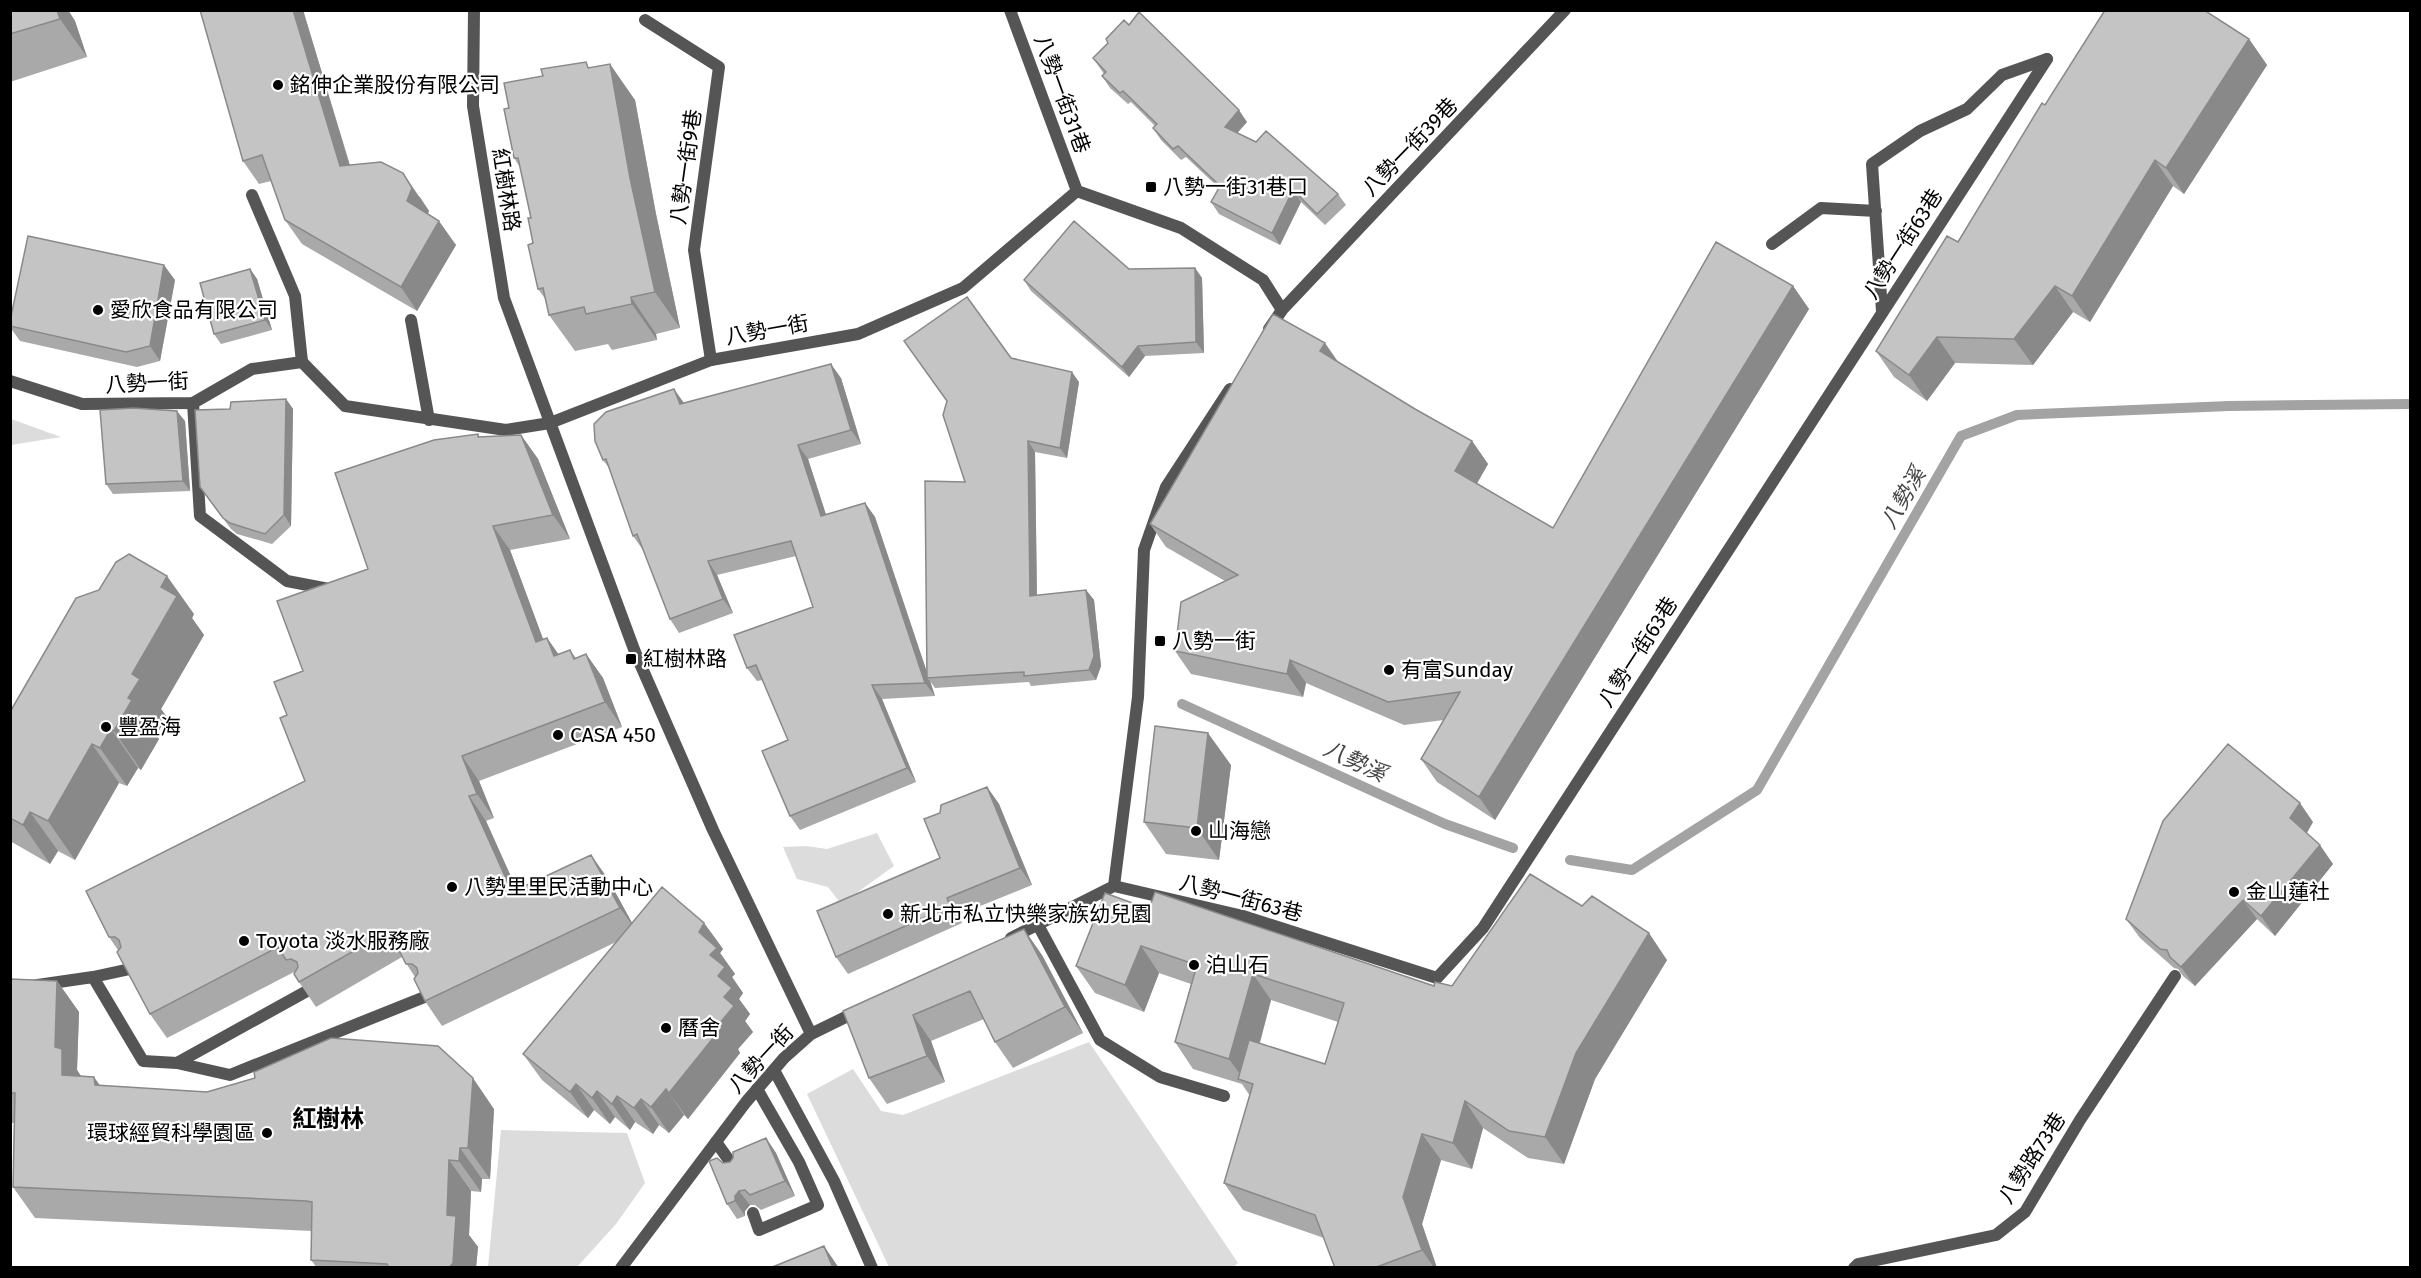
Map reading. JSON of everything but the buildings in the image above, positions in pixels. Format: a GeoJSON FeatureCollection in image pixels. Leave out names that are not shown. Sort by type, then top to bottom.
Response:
{"type":"FeatureCollection","features":[{"type":"Feature","properties":{"kind":"street","name":"紅樹林路"},"geometry":{"type":"LineString","coordinates":[[474,10],[472,106],[504,298],[635,652],[713,830],[810,1034]]}},
{"type":"Feature","properties":{"kind":"street","name":"八勢一街31巷"},"geometry":{"type":"LineString","coordinates":[[1010,10],[1077,190]]}},
{"type":"Feature","properties":{"kind":"street","name":"八勢一街39巷"},"geometry":{"type":"LineString","coordinates":[[1282,310],[1565,10]]}},
{"type":"Feature","properties":{"kind":"street","name":"八勢一街9巷"},"geometry":{"type":"LineString","coordinates":[[645,20],[719,67],[694,250],[711,360]]}},
{"type":"Feature","properties":{"kind":"street","name":"八勢一街63巷"},"geometry":{"type":"LineString","coordinates":[[1114,886],[1243,916],[1437,978],[1483,928],[2047,59],[2002,75],[1967,109],[1920,131],[1872,164],[1876,211]]}},
{"type":"Feature","properties":{"kind":"street","name":"八勢一街"},"geometry":{"type":"LineString","coordinates":[[10,381],[82,404],[193,404],[252,369],[302,362],[345,406],[506,430],[550,423],[711,360],[858,334],[963,288],[1077,190]]}},
{"type":"Feature","properties":{"kind":"street"},"geometry":{"type":"LineString","coordinates":[[1077,190],[1181,228],[1263,280],[1282,310],[1263,339]]}},
{"type":"Feature","properties":{"kind":"street"},"geometry":{"type":"LineString","coordinates":[[252,195],[295,296],[302,362]]}},
{"type":"Feature","properties":{"kind":"street"},"geometry":{"type":"LineString","coordinates":[[1772,244],[1821,207],[1876,211],[1882,311]]}},
{"type":"Feature","properties":{"kind":"street"},"geometry":{"type":"LineString","coordinates":[[411,320],[429,420]]}},
{"type":"Feature","properties":{"kind":"street"},"geometry":{"type":"LineString","coordinates":[[997,945],[1114,886],[1138,697],[1144,550],[1166,487],[1237,379]]}},
{"type":"Feature","properties":{"kind":"street"},"geometry":{"type":"LineString","coordinates":[[193,404],[200,516],[287,581],[343,591]]}},
{"type":"Feature","properties":{"kind":"street"},"geometry":{"type":"LineString","coordinates":[[1038,925],[1100,1040],[1160,1077],[1224,1096]]}},
{"type":"Feature","properties":{"kind":"street"},"geometry":{"type":"LineString","coordinates":[[10,989],[93,977],[130,969]]}},
{"type":"Feature","properties":{"kind":"street","name":"八勢路73巷"},"geometry":{"type":"LineString","coordinates":[[1854,1268],[1858,1264],[1996,1235],[2025,1212],[2080,1120],[2175,976]]}},
{"type":"Feature","properties":{"kind":"street"},"geometry":{"type":"LineString","coordinates":[[93,977],[143,1061],[177,1063],[231,1076],[427,996]]}},
{"type":"Feature","properties":{"kind":"street"},"geometry":{"type":"LineString","coordinates":[[177,1063],[307,991]]}},
{"type":"Feature","properties":{"kind":"street","name":"八勢一街"},"geometry":{"type":"LineString","coordinates":[[621,1268],[716,1142],[774,1070],[810,1034],[873,1004]]}},
{"type":"Feature","properties":{"kind":"street"},"geometry":{"type":"LineString","coordinates":[[774,1070],[834,1181],[873,1268]]}},
{"type":"Feature","properties":{"kind":"street"},"geometry":{"type":"LineString","coordinates":[[753,1213],[759,1230],[818,1205],[800,1162],[757,1089]]}},
{"type":"Feature","properties":{"kind":"street"},"geometry":{"type":"LineString","coordinates":[[716,1142],[736,1170]]}},
{"type":"Feature","properties":{"kind":"shaded area"},"geometry":{"type":"Polygon","coordinates":[[[11,419],[61,437],[11,445],[11,419]]]}},
{"type":"Feature","properties":{"kind":"shaded area"},"geometry":{"type":"Polygon","coordinates":[[[877,833],[894,866],[841,904],[828,887],[797,879],[783,847],[806,846],[827,849],[877,833]]]}},
{"type":"Feature","properties":{"kind":"shaded area"},"geometry":{"type":"Polygon","coordinates":[[[1089,1042],[1238,1263],[1232,1268],[889,1267],[807,1094],[853,1069],[881,1111],[903,1115],[1089,1042]]]}},
{"type":"Feature","properties":{"kind":"shaded area"},"geometry":{"type":"Polygon","coordinates":[[[501,1130],[627,1133],[645,1183],[616,1224],[577,1267],[488,1267],[501,1130]]]}},
{"type":"Feature","properties":{"kind":"waterway","name":"八勢溪"},"geometry":{"type":"LineString","coordinates":[[1570,860],[1632,870],[1757,790],[1961,436],[2017,415],[2229,406],[2410,404]]}},
{"type":"Feature","properties":{"kind":"waterway","name":"八勢溪"},"geometry":{"type":"LineString","coordinates":[[1182,704],[1445,824],[1513,848]]}},
{"type":"Feature","properties":{"kind":"place","name":"銘伸企業股份有限公司"},"geometry":{"type":"Point","coordinates":[278,85]}},
{"type":"Feature","properties":{"kind":"place","name":"八勢一街31巷口"},"geometry":{"type":"Point","coordinates":[1151,187]}},
{"type":"Feature","properties":{"kind":"place","name":"愛欣食品有限公司"},"geometry":{"type":"Point","coordinates":[98,310]}},
{"type":"Feature","properties":{"kind":"place","name":"八勢一街"},"geometry":{"type":"Point","coordinates":[1160,641]}},
{"type":"Feature","properties":{"kind":"place","name":"紅樹林路"},"geometry":{"type":"Point","coordinates":[631,659]}},
{"type":"Feature","properties":{"kind":"place","name":"有富Sunday"},"geometry":{"type":"Point","coordinates":[1389,670]}},
{"type":"Feature","properties":{"kind":"place","name":"豐盈海"},"geometry":{"type":"Point","coordinates":[106,727]}},
{"type":"Feature","properties":{"kind":"place","name":"CASA 450"},"geometry":{"type":"Point","coordinates":[558,735]}},
{"type":"Feature","properties":{"kind":"place","name":"山海戀"},"geometry":{"type":"Point","coordinates":[1196,831]}},
{"type":"Feature","properties":{"kind":"place","name":"八勢里里民活動中心"},"geometry":{"type":"Point","coordinates":[452,887]}},
{"type":"Feature","properties":{"kind":"place","name":"金山蓮社"},"geometry":{"type":"Point","coordinates":[2234,892]}},
{"type":"Feature","properties":{"kind":"place","name":"新北市私立快樂家族幼兒園"},"geometry":{"type":"Point","coordinates":[888,914]}},
{"type":"Feature","properties":{"kind":"place","name":"Toyota 淡水服務廠"},"geometry":{"type":"Point","coordinates":[244,941]}},
{"type":"Feature","properties":{"kind":"place","name":"泊山石"},"geometry":{"type":"Point","coordinates":[1194,965]}},
{"type":"Feature","properties":{"kind":"place","name":"曆舍"},"geometry":{"type":"Point","coordinates":[666,1028]}},
{"type":"Feature","properties":{"kind":"place","name":"環球經貿科學園區"},"geometry":{"type":"Point","coordinates":[267,1133]}},
{"type":"Feature","properties":{"kind":"district","name":"紅樹林"},"geometry":{"type":"Point","coordinates":[328,1119]}}]}
